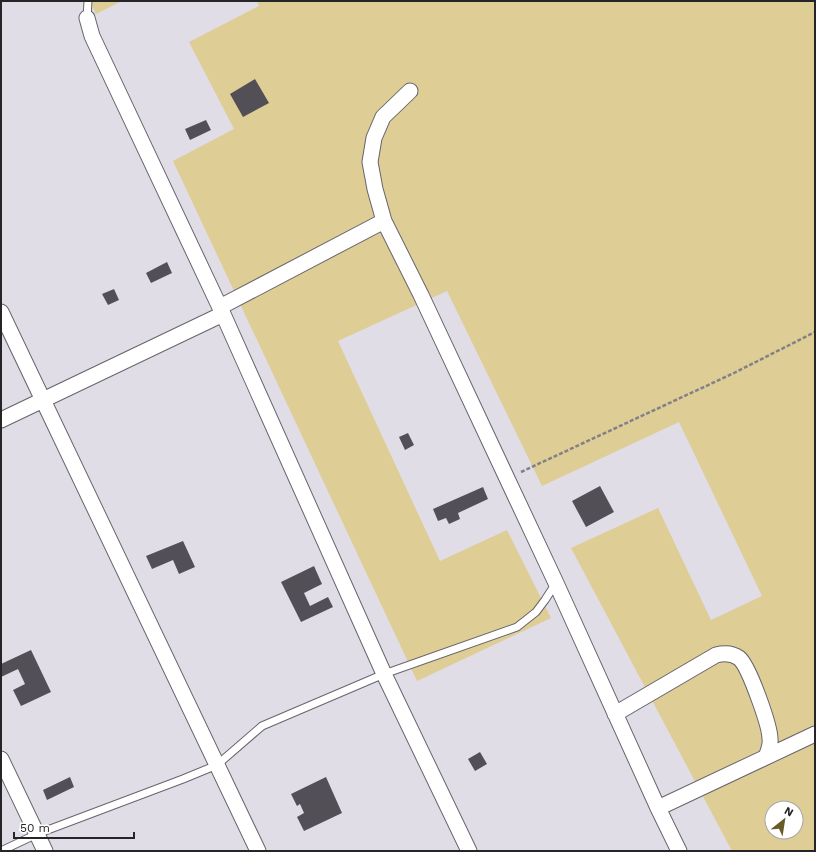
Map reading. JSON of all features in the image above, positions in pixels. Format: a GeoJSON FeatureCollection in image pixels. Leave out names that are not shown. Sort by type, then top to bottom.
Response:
{"type":"FeatureCollection","features":[{"type":"Feature","properties":{"kind":"street"},"geometry":{"type":"LineString","coordinates":[[87,18],[92,36],[221,310],[384,674],[469,851]]}},
{"type":"Feature","properties":{"kind":"street"},"geometry":{"type":"LineString","coordinates":[[410,91],[384,117],[374,138],[370,162],[375,189],[384,221],[421,295],[556,583],[679,851]]}},
{"type":"Feature","properties":{"kind":"street"},"geometry":{"type":"LineString","coordinates":[[1,420],[221,310],[384,221]]}},
{"type":"Feature","properties":{"kind":"street"},"geometry":{"type":"LineString","coordinates":[[1,312],[258,851]]}},
{"type":"Feature","properties":{"kind":"street"},"geometry":{"type":"LineString","coordinates":[[615,714],[716,656],[724,653],[733,655],[744,664],[768,722],[771,740],[766,757]]}},
{"type":"Feature","properties":{"kind":"street"},"geometry":{"type":"LineString","coordinates":[[658,808],[815,734]]}},
{"type":"Feature","properties":{"kind":"street"},"geometry":{"type":"LineString","coordinates":[[1,759],[45,851]]}},
{"type":"Feature","properties":{"kind":"lane"},"geometry":{"type":"LineString","coordinates":[[87,18],[88,1]]}},
{"type":"Feature","properties":{"kind":"lane"},"geometry":{"type":"LineString","coordinates":[[1,851],[37,834],[217,765],[262,726],[384,674],[517,627],[536,612],[556,583]]}},
{"type":"Feature","properties":{"kind":"path"},"geometry":{"type":"LineString","coordinates":[[507,479],[734,373],[815,332]]}},
{"type":"Feature","properties":{"kind":"shaded area"},"geometry":{"type":"Polygon","coordinates":[[[90,1],[122,1],[96,14],[90,1]]]}},
{"type":"Feature","properties":{"kind":"shaded area"},"geometry":{"type":"Polygon","coordinates":[[[257,1],[815,1],[815,851],[732,851],[571,548],[658,508],[711,620],[762,596],[679,422],[542,486],[447,291],[338,341],[440,561],[507,530],[551,618],[417,681],[173,161],[234,129],[189,42],[259,6],[257,1]]]}},
{"type":"Feature","properties":{"kind":"building"},"geometry":{"type":"Polygon","coordinates":[[[255,79],[269,103],[243,117],[230,94],[255,79]]]}},
{"type":"Feature","properties":{"kind":"building"},"geometry":{"type":"Polygon","coordinates":[[[206,120],[211,130],[190,140],[185,129],[206,120]]]}},
{"type":"Feature","properties":{"kind":"building"},"geometry":{"type":"Polygon","coordinates":[[[167,262],[172,273],[151,283],[146,273],[167,262]]]}},
{"type":"Feature","properties":{"kind":"building"},"geometry":{"type":"Polygon","coordinates":[[[114,289],[119,300],[108,305],[102,294],[114,289]]]}},
{"type":"Feature","properties":{"kind":"building"},"geometry":{"type":"Polygon","coordinates":[[[408,433],[414,445],[405,450],[399,437],[408,433]]]}},
{"type":"Feature","properties":{"kind":"building"},"geometry":{"type":"Polygon","coordinates":[[[600,486],[614,512],[586,527],[572,501],[600,486]]]}},
{"type":"Feature","properties":{"kind":"building"},"geometry":{"type":"Polygon","coordinates":[[[483,487],[488,499],[458,513],[460,519],[449,524],[446,518],[438,521],[433,509],[483,487]]]}},
{"type":"Feature","properties":{"kind":"building"},"geometry":{"type":"Polygon","coordinates":[[[183,541],[195,567],[179,574],[173,560],[152,569],[146,556],[183,541]]]}},
{"type":"Feature","properties":{"kind":"building"},"geometry":{"type":"Polygon","coordinates":[[[314,566],[322,584],[304,593],[310,606],[328,597],[333,607],[301,622],[281,582],[314,566]]]}},
{"type":"Feature","properties":{"kind":"building"},"geometry":{"type":"Polygon","coordinates":[[[31,650],[51,692],[21,706],[13,690],[25,684],[18,669],[1,677],[1,664],[31,650]]]}},
{"type":"Feature","properties":{"kind":"building"},"geometry":{"type":"Polygon","coordinates":[[[480,752],[487,764],[475,771],[468,759],[480,752]]]}},
{"type":"Feature","properties":{"kind":"building"},"geometry":{"type":"Polygon","coordinates":[[[70,777],[74,787],[47,800],[43,790],[70,777]]]}},
{"type":"Feature","properties":{"kind":"building"},"geometry":{"type":"Polygon","coordinates":[[[326,777],[342,813],[304,831],[297,817],[304,813],[300,804],[297,806],[291,794],[326,777]]]}}]}
